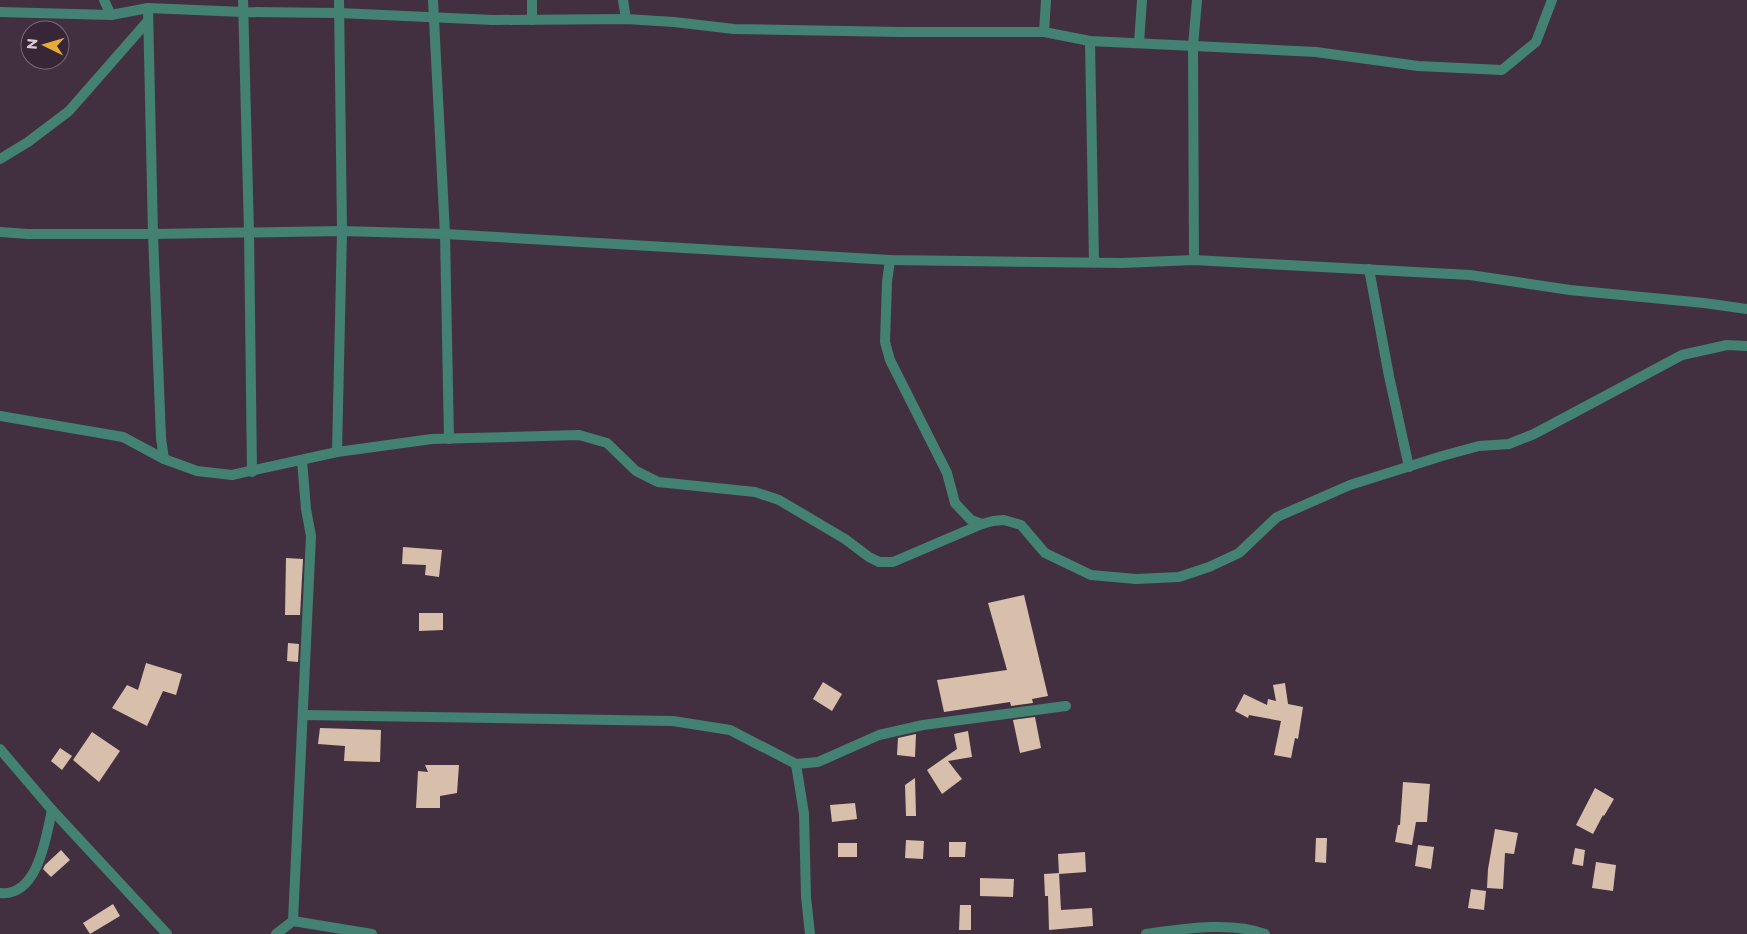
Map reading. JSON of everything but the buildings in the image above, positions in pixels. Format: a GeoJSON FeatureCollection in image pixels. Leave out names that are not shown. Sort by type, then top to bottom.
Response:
{"type":"FeatureCollection","features":[{"type":"Feature","properties":{"kind":"street"},"geometry":{"type":"LineString","coordinates":[[104,0],[111,15]]}},
{"type":"Feature","properties":{"kind":"street"},"geometry":{"type":"LineString","coordinates":[[243,0],[249,232],[252,472]]}},
{"type":"Feature","properties":{"kind":"street"},"geometry":{"type":"LineString","coordinates":[[338,0],[342,231],[338,452]]}},
{"type":"Feature","properties":{"kind":"street"},"geometry":{"type":"LineString","coordinates":[[433,0],[432,17],[445,234],[449,439]]}},
{"type":"Feature","properties":{"kind":"street"},"geometry":{"type":"LineString","coordinates":[[532,0],[532,20]]}},
{"type":"Feature","properties":{"kind":"street"},"geometry":{"type":"LineString","coordinates":[[623,0],[626,19]]}},
{"type":"Feature","properties":{"kind":"street"},"geometry":{"type":"LineString","coordinates":[[1044,32],[1046,0]]}},
{"type":"Feature","properties":{"kind":"street"},"geometry":{"type":"LineString","coordinates":[[1139,43],[1142,0]]}},
{"type":"Feature","properties":{"kind":"street"},"geometry":{"type":"LineString","coordinates":[[1194,260],[1193,46],[1197,0]]}},
{"type":"Feature","properties":{"kind":"street"},"geometry":{"type":"LineString","coordinates":[[0,12],[111,15],[148,8],[243,12],[339,13],[493,20],[626,19],[734,29],[1044,32],[1090,41],[1316,52],[1418,66],[1502,70],[1536,42],[1552,0]]}},
{"type":"Feature","properties":{"kind":"street"},"geometry":{"type":"LineString","coordinates":[[148,8],[153,234],[161,438],[164,459]]}},
{"type":"Feature","properties":{"kind":"street"},"geometry":{"type":"LineString","coordinates":[[0,159],[28,142],[69,111],[147,22]]}},
{"type":"Feature","properties":{"kind":"street"},"geometry":{"type":"LineString","coordinates":[[1090,41],[1094,262]]}},
{"type":"Feature","properties":{"kind":"street"},"geometry":{"type":"LineString","coordinates":[[0,232],[28,234],[153,234],[342,231],[445,234],[890,260],[1122,263],[1194,260],[1470,274],[1570,290],[1747,309]]}},
{"type":"Feature","properties":{"kind":"street"},"geometry":{"type":"LineString","coordinates":[[890,260],[887,282],[885,342],[890,360],[947,473],[954,503],[972,520],[982,524]]}},
{"type":"Feature","properties":{"kind":"street"},"geometry":{"type":"LineString","coordinates":[[1369,269],[1389,376],[1409,467]]}},
{"type":"Feature","properties":{"kind":"street"},"geometry":{"type":"LineString","coordinates":[[0,416],[123,437],[164,459],[197,471],[232,475],[338,452],[432,439],[579,435],[607,443],[636,471],[658,482],[755,492],[779,500],[815,520],[878,562],[893,562],[982,524],[1004,520],[1021,525],[1045,553],[1090,575],[1136,579],[1179,577],[1209,567],[1239,553],[1277,517],[1350,486],[1479,446],[1509,444],[1534,434],[1682,355],[1726,345],[1747,346]]}},
{"type":"Feature","properties":{"kind":"street"},"geometry":{"type":"LineString","coordinates":[[293,921],[311,536],[306,508],[302,460]]}},
{"type":"Feature","properties":{"kind":"street"},"geometry":{"type":"LineString","coordinates":[[303,716],[674,721],[730,730],[796,764],[818,762],[879,735],[924,725],[1066,706]]}},
{"type":"Feature","properties":{"kind":"street"},"geometry":{"type":"LineString","coordinates":[[0,749],[52,810],[167,934]]}},
{"type":"Feature","properties":{"kind":"street"},"geometry":{"type":"LineString","coordinates":[[796,764],[804,814],[806,896],[810,934]]}},
{"type":"Feature","properties":{"kind":"street"},"geometry":{"type":"LineString","coordinates":[[0,893],[7,894],[21,888],[33,872],[43,855],[52,810]]}},
{"type":"Feature","properties":{"kind":"street"},"geometry":{"type":"LineString","coordinates":[[276,934],[293,921],[372,934]]}},
{"type":"Feature","properties":{"kind":"street"},"geometry":{"type":"LineString","coordinates":[[1146,934],[1224,928],[1244,928],[1265,934]]}}]}
